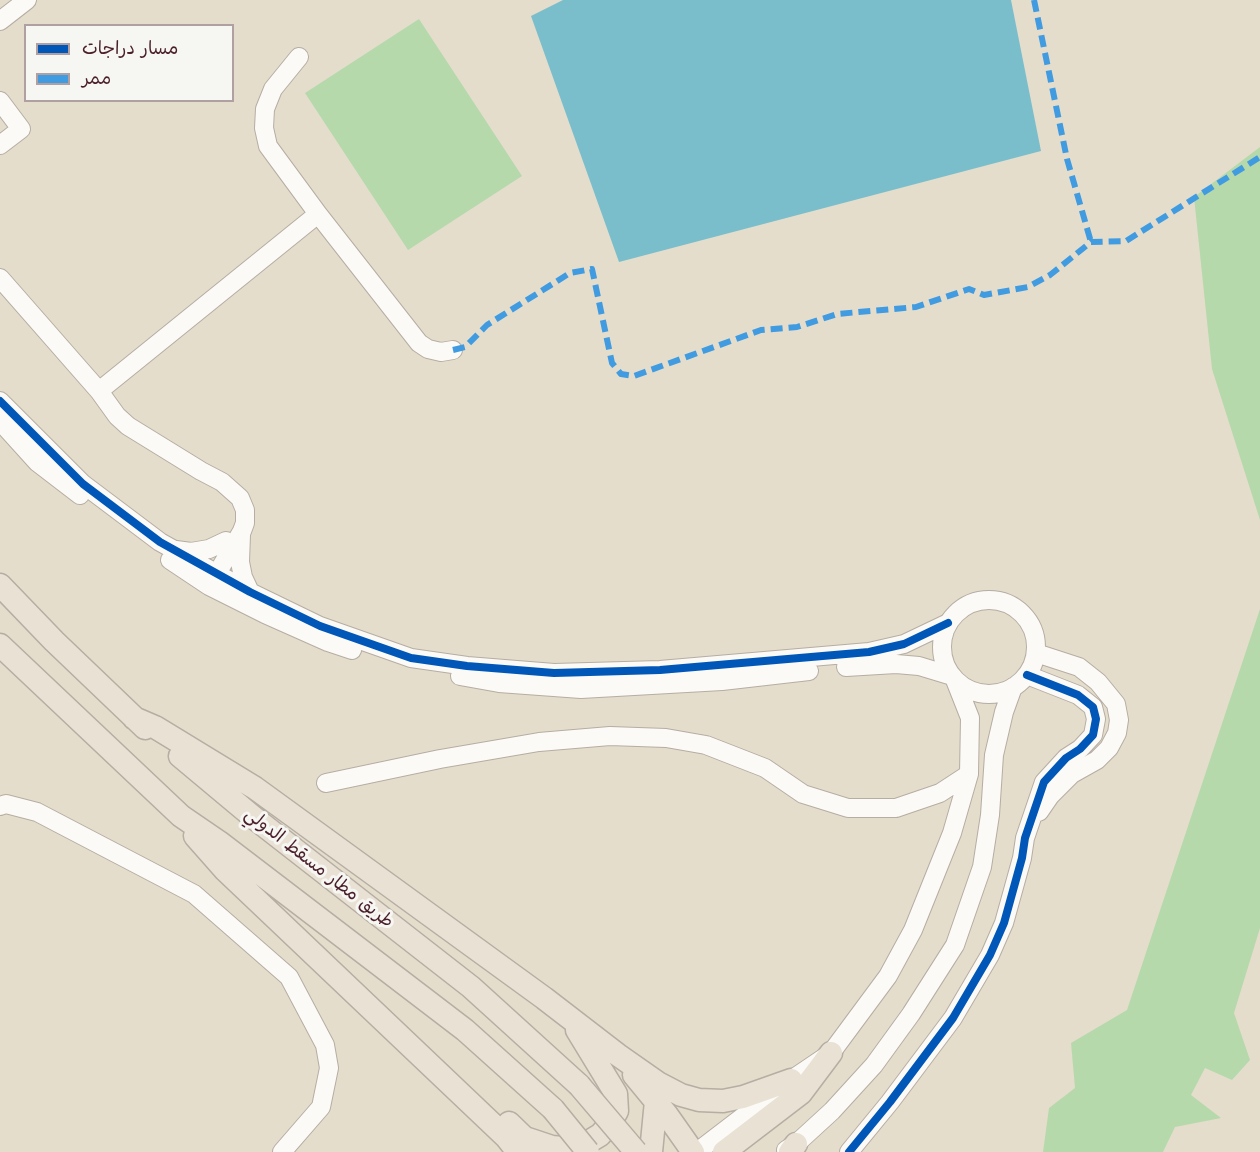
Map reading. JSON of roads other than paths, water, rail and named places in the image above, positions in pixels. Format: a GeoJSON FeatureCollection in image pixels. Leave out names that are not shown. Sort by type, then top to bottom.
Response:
{"type":"FeatureCollection","features":[{"type":"Feature","properties":{"kind":"main road","name":"طريق مطار مسقط الدولي"},"geometry":{"type":"LineString","coordinates":[[0,585],[134,718],[253,817],[471,987],[579,1085],[636,1152]]}},
{"type":"Feature","properties":{"kind":"main road"},"geometry":{"type":"LineString","coordinates":[[0,645],[181,816],[219,842],[465,1030],[553,1109],[588,1152]]}},
{"type":"Feature","properties":{"kind":"main road"},"geometry":{"type":"LineString","coordinates":[[134,718],[155,727],[255,788],[658,1083],[681,1095],[699,1100],[723,1101],[743,1097],[791,1080]]}},
{"type":"Feature","properties":{"kind":"main road"},"geometry":{"type":"LineString","coordinates":[[181,816],[189,830],[225,870],[506,1137],[527,1147],[563,1148],[585,1144],[600,1135],[617,1111],[616,1094],[568,1016]]}},
{"type":"Feature","properties":{"kind":"main road"},"geometry":{"type":"LineString","coordinates":[[299,939],[317,949],[389,1008],[527,1147]]}},
{"type":"Feature","properties":{"kind":"main road"},"geometry":{"type":"LineString","coordinates":[[724,1152],[801,1093],[831,1053]]}},
{"type":"Feature","properties":{"kind":"main road"},"geometry":{"type":"LineString","coordinates":[[618,1055],[695,1152]]}},
{"type":"Feature","properties":{"kind":"main road"},"geometry":{"type":"LineString","coordinates":[[457,1090],[502,1152]]}},
{"type":"Feature","properties":{"kind":"main road"},"geometry":{"type":"LineString","coordinates":[[651,1152],[656,1101]]}},
{"type":"Feature","properties":{"kind":"street"},"geometry":{"type":"LineString","coordinates":[[5,11],[27,0]]}},
{"type":"Feature","properties":{"kind":"street"},"geometry":{"type":"LineString","coordinates":[[299,57],[273,90],[265,110],[264,128],[268,146],[419,343],[428,349],[441,352],[453,350]]}},
{"type":"Feature","properties":{"kind":"street"},"geometry":{"type":"LineString","coordinates":[[0,101],[21,129],[0,145]]}},
{"type":"Feature","properties":{"kind":"street"},"geometry":{"type":"LineString","coordinates":[[99,391],[318,214]]}},
{"type":"Feature","properties":{"kind":"street"},"geometry":{"type":"LineString","coordinates":[[0,278],[128,426],[222,482],[240,498],[245,510],[240,562],[243,578],[250,592]]}},
{"type":"Feature","properties":{"kind":"street"},"geometry":{"type":"LineString","coordinates":[[0,401],[83,484],[208,577],[250,592],[320,626],[411,657],[467,666],[554,673],[660,670],[869,652],[904,644],[948,623]]}},
{"type":"Feature","properties":{"kind":"street"},"geometry":{"type":"LineString","coordinates":[[0,421],[37,462],[120,526],[208,577],[265,614],[328,642],[406,666],[498,683],[581,689],[722,681],[829,668],[896,664],[920,666],[953,678],[968,689],[983,694],[999,693],[1013,687],[1027,675],[1036,653],[1033,630],[1027,620],[1009,605],[986,600],[975,602],[955,614],[948,623],[942,641],[943,660],[953,678],[970,718],[969,774],[952,833],[913,930],[888,976],[831,1053],[695,1152]]}},
{"type":"Feature","properties":{"kind":"street"},"geometry":{"type":"LineString","coordinates":[[201,471],[226,493],[237,507],[236,525],[208,577]]}},
{"type":"Feature","properties":{"kind":"street"},"geometry":{"type":"LineString","coordinates":[[208,577],[242,531]]}},
{"type":"Feature","properties":{"kind":"street"},"geometry":{"type":"LineString","coordinates":[[173,550],[191,552],[209,549],[226,541]]}},
{"type":"Feature","properties":{"kind":"street"},"geometry":{"type":"LineString","coordinates":[[1032,820],[1050,796],[1072,774],[1097,760],[1109,748],[1117,733],[1119,720],[1116,704],[1098,682],[1079,667],[1036,653]]}},
{"type":"Feature","properties":{"kind":"street"},"geometry":{"type":"LineString","coordinates":[[849,1152],[953,1018],[990,955],[1004,922],[1022,858],[1025,838],[1044,782],[1066,758],[1080,749],[1093,735],[1096,719],[1092,708],[1078,695],[1027,675]]}},
{"type":"Feature","properties":{"kind":"street"},"geometry":{"type":"LineString","coordinates":[[789,1149],[832,1111],[873,1065],[911,1014],[955,945],[982,867],[990,815],[994,755],[1004,712],[1013,687]]}},
{"type":"Feature","properties":{"kind":"street"},"geometry":{"type":"LineString","coordinates":[[326,783],[440,759],[539,742],[610,736],[666,738],[706,745],[765,768],[803,795],[848,808],[896,808],[940,792],[969,774]]}},
{"type":"Feature","properties":{"kind":"street"},"geometry":{"type":"LineString","coordinates":[[0,806],[6,804],[37,812],[194,894],[289,977],[325,1045],[329,1068],[321,1107],[282,1152]]}},
{"type":"Feature","properties":{"kind":"water"},"geometry":{"type":"Polygon","coordinates":[[[563,0],[1011,0],[1041,151],[619,262],[531,16],[563,0]]]}}]}
